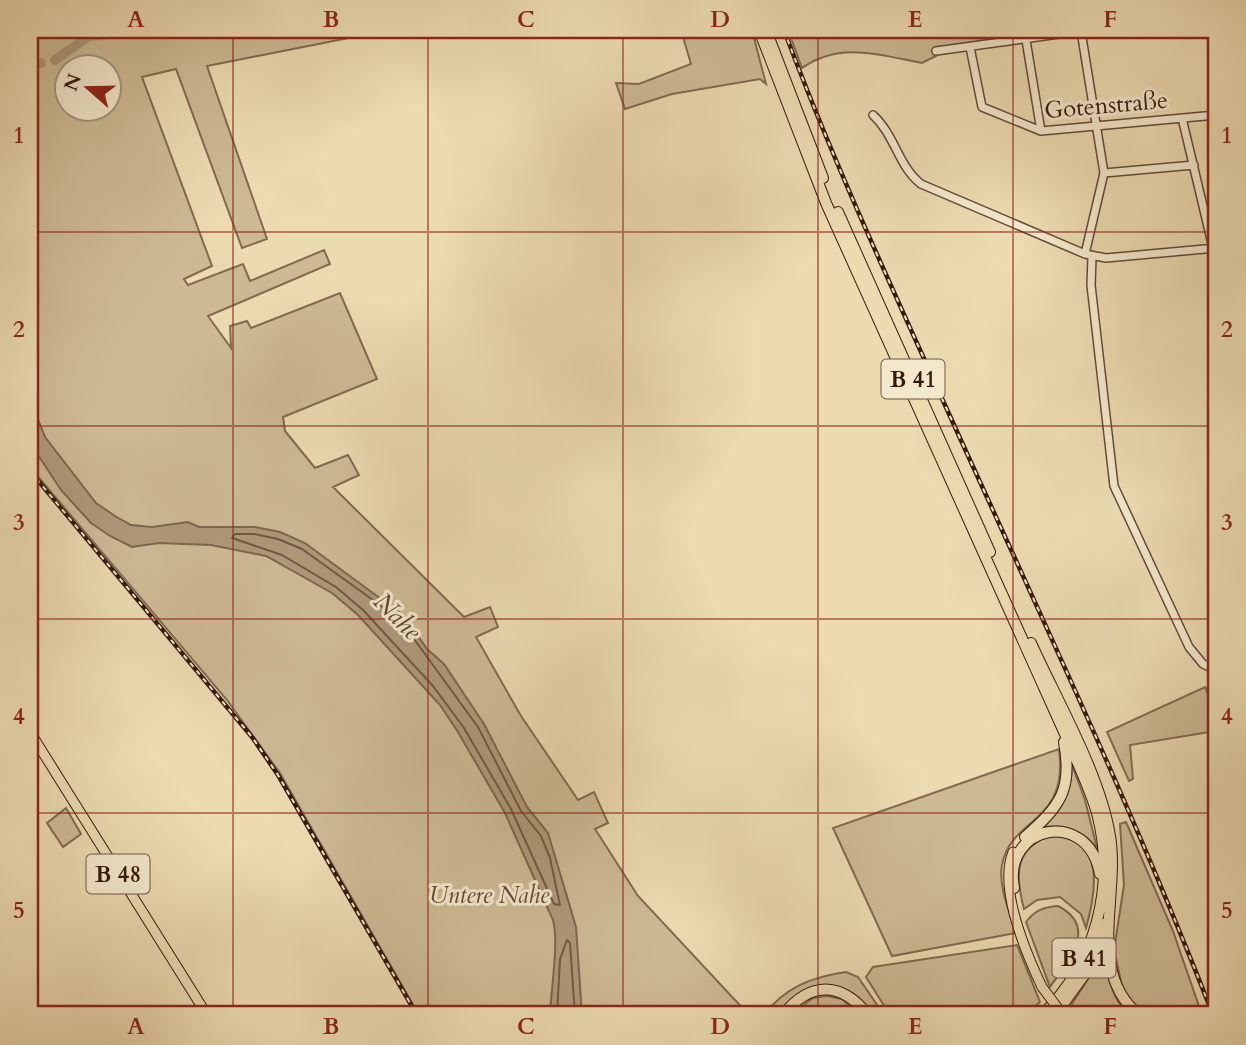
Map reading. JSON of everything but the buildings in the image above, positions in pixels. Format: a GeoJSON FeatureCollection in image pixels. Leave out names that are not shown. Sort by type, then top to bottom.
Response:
{"type":"FeatureCollection","features":[{"type":"Feature","properties":{"kind":"highway","name":"B 41"},"geometry":{"type":"LineString","coordinates":[[759,30],[826,203],[1096,810],[1103,845],[1111,968],[1122,996],[1139,1015]]}},
{"type":"Feature","properties":{"kind":"highway","name":"B 41"},"geometry":{"type":"LineString","coordinates":[[766,30],[832,200],[1100,798],[1112,845],[1107,895],[1093,960],[1074,992],[1055,1015]]}},
{"type":"Feature","properties":{"kind":"highway","name":"B 41"},"geometry":{"type":"LineString","coordinates":[[1013,852],[1054,809],[1064,792],[1068,767],[1061,728]]}},
{"type":"Feature","properties":{"kind":"highway","name":"B 41"},"geometry":{"type":"LineString","coordinates":[[1014,888],[1014,866],[1022,849],[1035,836],[1056,831],[1073,834],[1090,848],[1099,865],[1107,895],[1083,961],[1063,992],[1042,1015]]}},
{"type":"Feature","properties":{"kind":"highway"},"geometry":{"type":"LineString","coordinates":[[783,1015],[800,998],[821,990],[842,993],[860,1005],[867,1015]]}},
{"type":"Feature","properties":{"kind":"main road","name":"B 48"},"geometry":{"type":"LineString","coordinates":[[30,732],[207,1015]]}},
{"type":"Feature","properties":{"kind":"main road","name":"B 41"},"geometry":{"type":"LineString","coordinates":[[1013,852],[1008,868],[1009,889],[1035,972],[1042,987],[1063,1015]]}},
{"type":"Feature","properties":{"kind":"main road","name":"B 41"},"geometry":{"type":"LineString","coordinates":[[1014,888],[1035,972]]}},
{"type":"Feature","properties":{"kind":"street"},"geometry":{"type":"LineString","coordinates":[[936,51],[1084,30],[1104,173],[1088,255],[1115,491],[1189,648],[1203,664],[1216,670]]}},
{"type":"Feature","properties":{"kind":"street"},"geometry":{"type":"LineString","coordinates":[[1026,40],[1041,131]]}},
{"type":"Feature","properties":{"kind":"street","name":"Gotenstraße"},"geometry":{"type":"LineString","coordinates":[[970,47],[982,107],[1041,131],[1216,115]]}},
{"type":"Feature","properties":{"kind":"street"},"geometry":{"type":"LineString","coordinates":[[873,115],[888,131],[907,170],[921,184],[1088,255],[1215,248],[1182,118]]}},
{"type":"Feature","properties":{"kind":"street"},"geometry":{"type":"LineString","coordinates":[[1104,173],[1194,165]]}},
{"type":"Feature","properties":{"kind":"green space","name":"Untere Nahe"},"geometry":{"type":"Polygon","coordinates":[[[30,30],[389,30],[207,66],[267,239],[242,248],[176,69],[142,77],[212,266],[184,279],[188,285],[243,264],[250,281],[324,250],[330,264],[208,316],[231,348],[230,326],[247,321],[251,328],[340,293],[377,379],[283,417],[285,431],[315,468],[348,455],[359,475],[333,487],[464,617],[490,607],[498,627],[476,637],[521,716],[578,800],[594,792],[608,823],[595,829],[638,896],[749,1015],[419,1015],[280,773],[227,700],[30,467],[30,30]]]}},
{"type":"Feature","properties":{"kind":"green space"},"geometry":{"type":"Polygon","coordinates":[[[681,30],[752,30],[766,84],[760,79],[672,94],[625,109],[616,83],[639,84],[691,64],[681,30]]]}},
{"type":"Feature","properties":{"kind":"green space"},"geometry":{"type":"Polygon","coordinates":[[[788,30],[1029,30],[1031,36],[937,49],[938,55],[922,63],[876,54],[846,52],[816,60],[802,68],[788,30]]]}},
{"type":"Feature","properties":{"kind":"green space"},"geometry":{"type":"Polygon","coordinates":[[[1205,687],[1216,714],[1216,731],[1130,745],[1133,779],[1129,781],[1107,732],[1205,687]]]}},
{"type":"Feature","properties":{"kind":"green space"},"geometry":{"type":"Polygon","coordinates":[[[1059,749],[1060,774],[1056,792],[1048,806],[1007,849],[1002,865],[1003,890],[1016,933],[892,956],[833,828],[1059,749]]]}},
{"type":"Feature","properties":{"kind":"green space"},"geometry":{"type":"Polygon","coordinates":[[[1072,765],[1085,800],[1097,848],[1074,830],[1044,827],[1065,799],[1072,765]]]}},
{"type":"Feature","properties":{"kind":"green space"},"geometry":{"type":"Polygon","coordinates":[[[66,808],[81,834],[63,847],[47,823],[66,808]]]}},
{"type":"Feature","properties":{"kind":"green space"},"geometry":{"type":"Polygon","coordinates":[[[1126,822],[1173,931],[1202,1015],[1146,1015],[1132,1005],[1123,990],[1114,950],[1124,885],[1120,824],[1126,822]]]}},
{"type":"Feature","properties":{"kind":"green space"},"geometry":{"type":"Polygon","coordinates":[[[1053,835],[1070,839],[1082,846],[1089,857],[1094,884],[1086,928],[1081,914],[1060,897],[1037,900],[1024,909],[1019,885],[1020,864],[1031,847],[1053,835]]]}},
{"type":"Feature","properties":{"kind":"green space"},"geometry":{"type":"Polygon","coordinates":[[[1058,906],[1070,914],[1077,924],[1078,934],[1071,955],[1050,987],[1026,922],[1040,910],[1058,906]]]}},
{"type":"Feature","properties":{"kind":"green space"},"geometry":{"type":"Polygon","coordinates":[[[1106,939],[1106,960],[1112,990],[1130,1015],[1075,1015],[1068,1010],[1095,968],[1106,939]]]}},
{"type":"Feature","properties":{"kind":"green space"},"geometry":{"type":"Polygon","coordinates":[[[1017,945],[1040,1002],[1025,1015],[890,1015],[866,977],[873,967],[1017,945]]]}},
{"type":"Feature","properties":{"kind":"green space"},"geometry":{"type":"Polygon","coordinates":[[[846,972],[858,977],[884,1015],[873,1015],[851,992],[827,987],[801,995],[778,1015],[764,1015],[790,990],[811,980],[846,972]]]}},
{"type":"Feature","properties":{"kind":"green space"},"geometry":{"type":"Polygon","coordinates":[[[827,996],[842,999],[859,1015],[790,1015],[813,998],[827,996]]]}},
{"type":"Feature","properties":{"kind":"water","name":"Nahe"},"geometry":{"type":"Polygon","coordinates":[[[30,400],[45,437],[96,503],[115,516],[131,525],[152,527],[188,522],[199,527],[255,527],[280,532],[305,543],[404,616],[427,649],[444,664],[484,724],[527,807],[548,833],[576,927],[582,1015],[550,1015],[555,953],[553,920],[505,813],[440,705],[358,615],[332,593],[266,556],[211,545],[159,543],[132,547],[91,523],[61,490],[30,443],[30,400]]]}},
{"type":"Feature","properties":{"kind":"waterway"},"geometry":{"type":"LineString","coordinates":[[66,52],[89,36],[149,30]]}},
{"type":"Feature","properties":{"kind":"waterway"},"geometry":{"type":"LineString","coordinates":[[30,64],[41,63]]}},
{"type":"Feature","properties":{"kind":"railway"},"geometry":{"type":"LineString","coordinates":[[784,30],[852,198],[1074,687],[1146,850],[1213,1015]]}},
{"type":"Feature","properties":{"kind":"railway"},"geometry":{"type":"LineString","coordinates":[[30,471],[252,737],[278,775],[417,1015]]}}]}
